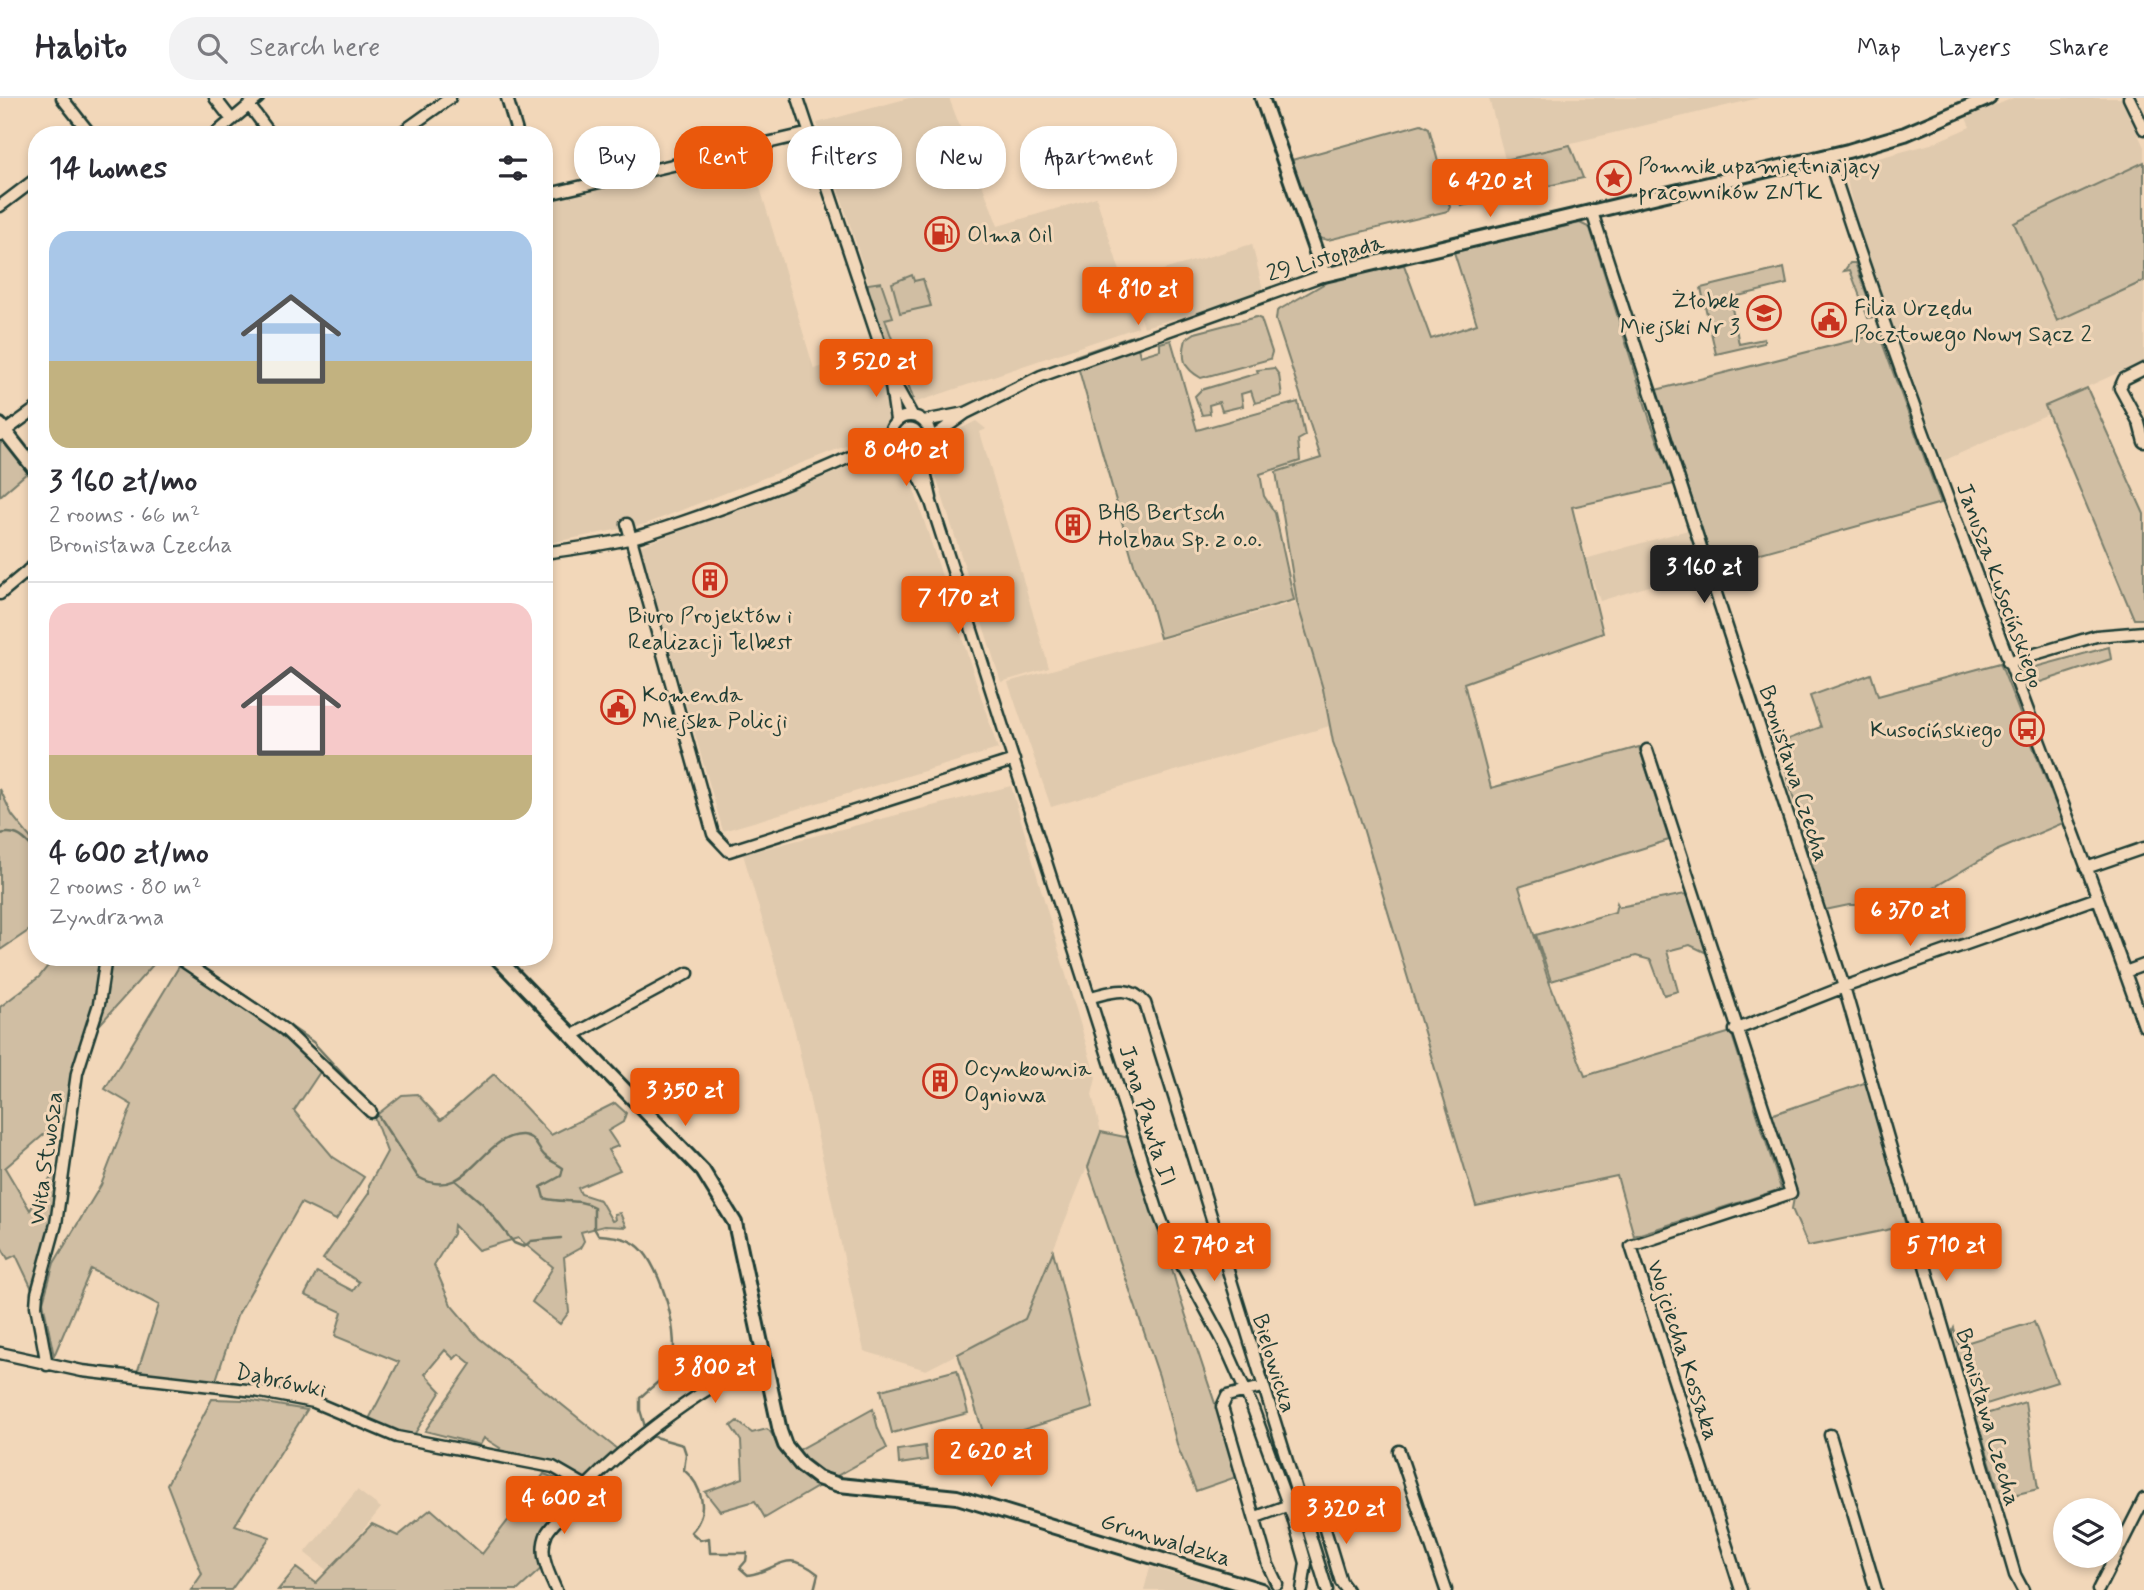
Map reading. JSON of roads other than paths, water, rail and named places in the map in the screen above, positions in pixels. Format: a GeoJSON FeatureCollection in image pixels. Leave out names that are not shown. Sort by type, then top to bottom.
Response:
{"type":"FeatureCollection","features":[{"type":"Feature","properties":{"kind":"street"},"geometry":{"type":"LineString","coordinates":[[62,98],[84,126]]}},
{"type":"Feature","properties":{"kind":"street"},"geometry":{"type":"LineString","coordinates":[[215,98],[232,120]]}},
{"type":"Feature","properties":{"kind":"street"},"geometry":{"type":"LineString","coordinates":[[225,126],[258,98]]}},
{"type":"Feature","properties":{"kind":"street"},"geometry":{"type":"LineString","coordinates":[[411,126],[450,98]]}},
{"type":"Feature","properties":{"kind":"street"},"geometry":{"type":"LineString","coordinates":[[507,98],[515,126]]}},
{"type":"Feature","properties":{"kind":"street"},"geometry":{"type":"LineString","coordinates":[[798,98],[808,126]]}},
{"type":"Feature","properties":{"kind":"street"},"geometry":{"type":"LineString","coordinates":[[1262,98],[1324,275]]}},
{"type":"Feature","properties":{"kind":"street","name":"29 Listopada"},"geometry":{"type":"LineString","coordinates":[[930,439],[966,413],[1041,376],[1324,275],[1828,156],[1905,134],[1989,98]]}},
{"type":"Feature","properties":{"kind":"street"},"geometry":{"type":"LineString","coordinates":[[2129,98],[2144,129]]}},
{"type":"Feature","properties":{"kind":"street"},"geometry":{"type":"LineString","coordinates":[[249,105],[264,126]]}},
{"type":"Feature","properties":{"kind":"street"},"geometry":{"type":"LineString","coordinates":[[553,193],[787,138]]}},
{"type":"Feature","properties":{"kind":"street","name":"Janusza Kusocińskiego"},"geometry":{"type":"LineString","coordinates":[[1828,156],[1860,255],[2144,1026]]}},
{"type":"Feature","properties":{"kind":"street"},"geometry":{"type":"LineString","coordinates":[[0,206],[28,185]]}},
{"type":"Feature","properties":{"kind":"street"},"geometry":{"type":"LineString","coordinates":[[829,189],[890,375],[912,415],[924,421],[930,439],[925,450],[915,456],[900,453],[846,459]]}},
{"type":"Feature","properties":{"kind":"street","name":"Bronisława Czecha"},"geometry":{"type":"LineString","coordinates":[[1592,212],[1844,987],[2015,1575],[2023,1590]]}},
{"type":"Feature","properties":{"kind":"street"},"geometry":{"type":"LineString","coordinates":[[2144,369],[2124,380],[2120,388],[2139,423],[2144,442]]}},
{"type":"Feature","properties":{"kind":"street"},"geometry":{"type":"LineString","coordinates":[[553,551],[631,538],[846,459],[883,440],[896,420],[890,375]]}},
{"type":"Feature","properties":{"kind":"street","name":"29 Listopada"},"geometry":{"type":"LineString","coordinates":[[924,421],[966,413]]}},
{"type":"Feature","properties":{"kind":"street"},"geometry":{"type":"LineString","coordinates":[[28,414],[2,430],[28,461]]}},
{"type":"Feature","properties":{"kind":"street"},"geometry":{"type":"LineString","coordinates":[[896,420],[912,415]]}},
{"type":"Feature","properties":{"kind":"street"},"geometry":{"type":"LineString","coordinates":[[890,433],[900,453]]}},
{"type":"Feature","properties":{"kind":"street","name":"Jana Pawła II"},"geometry":{"type":"LineString","coordinates":[[925,450],[923,463],[931,502],[1165,1230],[1246,1391],[1288,1505],[1306,1563],[1303,1590]]}},
{"type":"Feature","properties":{"kind":"street","name":"Jana Pawła II"},"geometry":{"type":"LineString","coordinates":[[900,453],[913,463],[931,502]]}},
{"type":"Feature","properties":{"kind":"street"},"geometry":{"type":"LineString","coordinates":[[627,524],[713,834],[729,851],[1014,760]]}},
{"type":"Feature","properties":{"kind":"street"},"geometry":{"type":"LineString","coordinates":[[0,594],[28,570]]}},
{"type":"Feature","properties":{"kind":"street"},"geometry":{"type":"LineString","coordinates":[[2008,662],[2095,636],[2144,632]]}},
{"type":"Feature","properties":{"kind":"street"},"geometry":{"type":"LineString","coordinates":[[1647,750],[1735,1030],[1844,987],[2097,898]]}},
{"type":"Feature","properties":{"kind":"street"},"geometry":{"type":"LineString","coordinates":[[2086,868],[2144,848]]}},
{"type":"Feature","properties":{"kind":"street"},"geometry":{"type":"LineString","coordinates":[[2125,972],[2144,965]]}},
{"type":"Feature","properties":{"kind":"street","name":"Wita Stwosza"},"geometry":{"type":"LineString","coordinates":[[47,1365],[36,1306],[37,1293],[56,1224],[77,1073],[99,1004],[105,966]]}},
{"type":"Feature","properties":{"kind":"street"},"geometry":{"type":"LineString","coordinates":[[190,966],[285,1030],[371,1112]]}},
{"type":"Feature","properties":{"kind":"street","name":"Grunwaldzka"},"geometry":{"type":"LineString","coordinates":[[505,966],[690,1156],[725,1202],[735,1223],[785,1445],[801,1465],[818,1478],[839,1485],[957,1497],[1261,1590]]}},
{"type":"Feature","properties":{"kind":"street"},"geometry":{"type":"LineString","coordinates":[[573,1035],[688,973]]}},
{"type":"Feature","properties":{"kind":"street","name":"Bielowicka"},"geometry":{"type":"LineString","coordinates":[[1091,997],[1125,990],[1134,993],[1145,1003],[1327,1590]]}},
{"type":"Feature","properties":{"kind":"street","name":"Wojciecha Kossaka"},"geometry":{"type":"LineString","coordinates":[[1735,1030],[1791,1194],[1630,1246],[1741,1590]]}},
{"type":"Feature","properties":{"kind":"street","name":"Dąbrówki"},"geometry":{"type":"LineString","coordinates":[[0,1353],[47,1365],[255,1391],[314,1402],[397,1437],[553,1467],[586,1486]]}},
{"type":"Feature","properties":{"kind":"street"},"geometry":{"type":"LineString","coordinates":[[556,1590],[543,1561],[547,1534],[586,1486],[649,1432],[740,1370],[765,1360]]}},
{"type":"Feature","properties":{"kind":"street"},"geometry":{"type":"LineString","coordinates":[[1262,1387],[1227,1396],[1222,1403],[1268,1565],[1277,1584]]}},
{"type":"Feature","properties":{"kind":"street"},"geometry":{"type":"LineString","coordinates":[[1830,1435],[1876,1590]]}},
{"type":"Feature","properties":{"kind":"street"},"geometry":{"type":"LineString","coordinates":[[1399,1451],[1446,1590]]}},
{"type":"Feature","properties":{"kind":"street"},"geometry":{"type":"LineString","coordinates":[[2098,1590],[2144,1499]]}},
{"type":"Feature","properties":{"kind":"street"},"geometry":{"type":"LineString","coordinates":[[1256,1517],[1299,1502]]}},
{"type":"Feature","properties":{"kind":"street"},"geometry":{"type":"LineString","coordinates":[[1320,1513],[1341,1582],[1347,1590]]}},
{"type":"Feature","properties":{"kind":"waterway"},"geometry":{"type":"LineString","coordinates":[[0,834],[17,835],[28,843]]}},
{"type":"Feature","properties":{"kind":"waterway"},"geometry":{"type":"LineString","coordinates":[[202,966],[313,1042],[371,1105]]}},
{"type":"Feature","properties":{"kind":"waterway"},"geometry":{"type":"LineString","coordinates":[[377,1114],[418,1177],[435,1183],[450,1182],[462,1176],[496,1145],[508,1138],[527,1136],[545,1156],[563,1168],[561,1176],[541,1187],[544,1198],[582,1202],[594,1207],[594,1228],[598,1235],[625,1239],[639,1247],[655,1270],[662,1287],[674,1340],[670,1368],[664,1377],[640,1398],[640,1410],[646,1430]]}},
{"type":"Feature","properties":{"kind":"waterway"},"geometry":{"type":"LineString","coordinates":[[456,1181],[483,1204],[514,1243],[524,1247],[531,1241],[561,1238]]}},
{"type":"Feature","properties":{"kind":"waterway"},"geometry":{"type":"LineString","coordinates":[[651,1436],[683,1445],[686,1454],[684,1470],[699,1491],[702,1508],[697,1524],[691,1532],[700,1540],[709,1538],[710,1553],[747,1553],[746,1561],[740,1568],[748,1575],[789,1561],[797,1562],[818,1574],[814,1590]]}},
{"type":"Feature","properties":{"kind":"place","name":"Pomnik upamiętniający pracowników ZNTK"},"geometry":{"type":"Point","coordinates":[1614,178]}},
{"type":"Feature","properties":{"kind":"place","name":"Olma Oil"},"geometry":{"type":"Point","coordinates":[942,234]}},
{"type":"Feature","properties":{"kind":"place","name":"Żłobek Miejski Nr 3"},"geometry":{"type":"Point","coordinates":[1764,313]}},
{"type":"Feature","properties":{"kind":"place","name":"Filia Urzędu Pocztowego Nowy Sącz 2"},"geometry":{"type":"Point","coordinates":[1829,320]}},
{"type":"Feature","properties":{"kind":"place","name":"BHB Bertsch Holzbau Sp. z o.o."},"geometry":{"type":"Point","coordinates":[1073,525]}},
{"type":"Feature","properties":{"kind":"place","name":"Biuro Projektów i Realizacji Telbest"},"geometry":{"type":"Point","coordinates":[710,580]}},
{"type":"Feature","properties":{"kind":"place","name":"Komenda Miejska Policji"},"geometry":{"type":"Point","coordinates":[618,707]}},
{"type":"Feature","properties":{"kind":"place","name":"Kusocińskiego"},"geometry":{"type":"Point","coordinates":[2027,729]}},
{"type":"Feature","properties":{"kind":"place","name":"Ocynkownia Ogniowa"},"geometry":{"type":"Point","coordinates":[940,1081]}}]}
